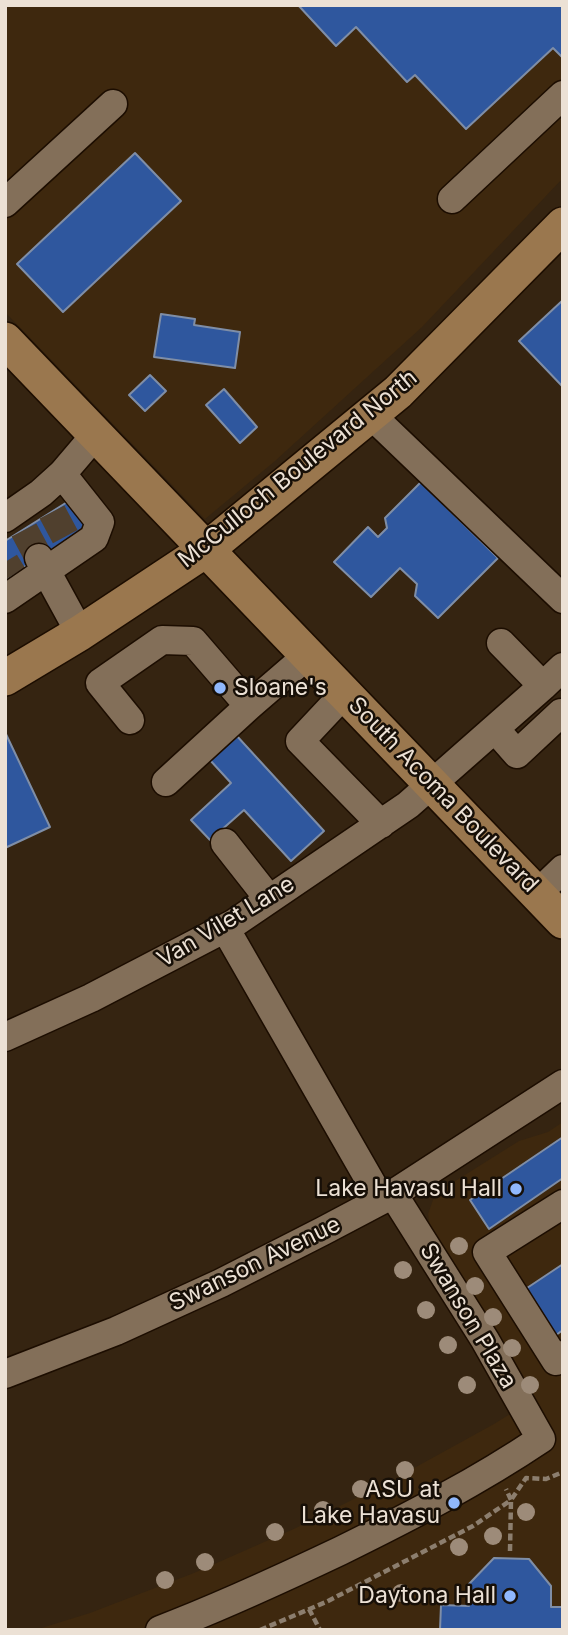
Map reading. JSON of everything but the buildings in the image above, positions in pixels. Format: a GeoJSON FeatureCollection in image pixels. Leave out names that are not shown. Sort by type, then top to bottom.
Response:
{"type":"FeatureCollection","features":[{"type":"Feature","properties":{"kind":"main road","name":"McCulloch Boulevard North"},"geometry":{"type":"LineString","coordinates":[[7,674],[80,633],[207,549],[398,392],[563,225]]}},
{"type":"Feature","properties":{"kind":"main road","name":"South Acoma Boulevard"},"geometry":{"type":"LineString","coordinates":[[11,358],[96,434],[563,921]]}},
{"type":"Feature","properties":{"kind":"street"},"geometry":{"type":"LineString","coordinates":[[452,199],[563,95]]}},
{"type":"Feature","properties":{"kind":"street"},"geometry":{"type":"LineString","coordinates":[[5,203],[113,104]]}},
{"type":"Feature","properties":{"kind":"street"},"geometry":{"type":"LineString","coordinates":[[370,414],[563,599]]}},
{"type":"Feature","properties":{"kind":"street"},"geometry":{"type":"LineString","coordinates":[[15,520],[46,502],[62,474],[96,434]]}},
{"type":"Feature","properties":{"kind":"street"},"geometry":{"type":"LineString","coordinates":[[13,587],[71,546],[94,538],[100,522],[62,474]]}},
{"type":"Feature","properties":{"kind":"street"},"geometry":{"type":"LineString","coordinates":[[42,565],[80,633]]}},
{"type":"Feature","properties":{"kind":"street"},"geometry":{"type":"LineString","coordinates":[[130,720],[100,683],[162,640],[193,641],[248,706]]}},
{"type":"Feature","properties":{"kind":"street"},"geometry":{"type":"LineString","coordinates":[[501,643],[543,686]]}},
{"type":"Feature","properties":{"kind":"street"},"geometry":{"type":"LineString","coordinates":[[166,782],[308,655]]}},
{"type":"Feature","properties":{"kind":"street","name":"Van Vilet Lane"},"geometry":{"type":"LineString","coordinates":[[5,1037],[90,998],[225,928],[269,900],[408,805],[563,667]]}},
{"type":"Feature","properties":{"kind":"street"},"geometry":{"type":"LineString","coordinates":[[345,692],[300,741],[381,824]]}},
{"type":"Feature","properties":{"kind":"street"},"geometry":{"type":"LineString","coordinates":[[495,729],[517,754],[561,713]]}},
{"type":"Feature","properties":{"kind":"street"},"geometry":{"type":"LineString","coordinates":[[225,843],[269,900]]}},
{"type":"Feature","properties":{"kind":"street"},"geometry":{"type":"LineString","coordinates":[[537,894],[563,869]]}},
{"type":"Feature","properties":{"kind":"street","name":"Swanson Plaza"},"geometry":{"type":"LineString","coordinates":[[160,1630],[289,1576],[382,1531],[496,1469],[541,1439],[485,1340],[387,1197],[225,928]]}},
{"type":"Feature","properties":{"kind":"street","name":"Swanson Avenue"},"geometry":{"type":"LineString","coordinates":[[5,1374],[116,1331],[221,1283],[387,1197],[563,1084]]}},
{"type":"Feature","properties":{"kind":"street"},"geometry":{"type":"LineString","coordinates":[[563,1204],[487,1252],[556,1361],[563,1355]]}},
{"type":"Feature","properties":{"kind":"path"},"geometry":{"type":"LineString","coordinates":[[510,1552],[511,1500],[526,1478],[545,1479],[562,1475]]}},
{"type":"Feature","properties":{"kind":"path"},"geometry":{"type":"LineString","coordinates":[[309,1609],[320,1630]]}},
{"type":"Feature","properties":{"kind":"shaded area"},"geometry":{"type":"Polygon","coordinates":[[[5,5],[563,5],[563,178],[422,327],[275,461],[205,519],[5,312],[5,5]]]}},
{"type":"Feature","properties":{"kind":"shaded area","name":"ASU at Lake Havasu"},"geometry":{"type":"Polygon","coordinates":[[[563,1122],[563,1630],[35,1630],[90,1613],[194,1573],[296,1528],[396,1478],[531,1401],[430,1227],[428,1214],[433,1200],[441,1190],[519,1141],[548,1132],[563,1122]]]}},
{"type":"Feature","properties":{"kind":"tunnel"},"geometry":{"type":"LineString","coordinates":[[52,512],[67,540]]}},
{"type":"Feature","properties":{"kind":"tunnel"},"geometry":{"type":"LineString","coordinates":[[24,530],[39,558]]}},
{"type":"Feature","properties":{"kind":"tunnel"},"geometry":{"type":"LineString","coordinates":[[5,562],[13,575]]}},
{"type":"Feature","properties":{"kind":"place","name":"Sloane's"},"geometry":{"type":"Point","coordinates":[220,688]}},
{"type":"Feature","properties":{"kind":"place","name":"Lake Havasu Hall"},"geometry":{"type":"Point","coordinates":[516,1189]}},
{"type":"Feature","properties":{"kind":"place","name":"ASU at Lake Havasu"},"geometry":{"type":"Point","coordinates":[454,1503]}},
{"type":"Feature","properties":{"kind":"place","name":"Daytona Hall"},"geometry":{"type":"Point","coordinates":[510,1596]}}]}
